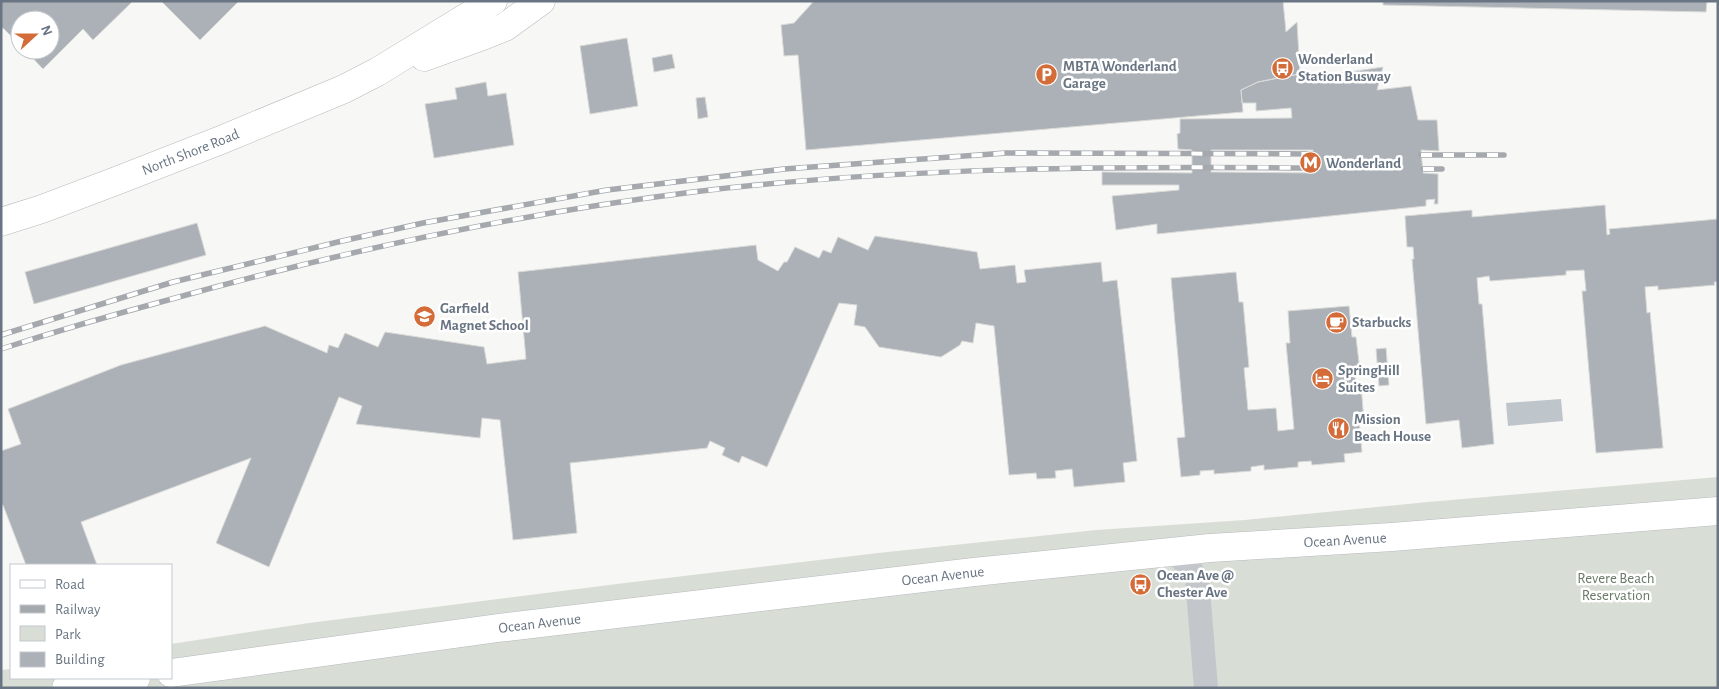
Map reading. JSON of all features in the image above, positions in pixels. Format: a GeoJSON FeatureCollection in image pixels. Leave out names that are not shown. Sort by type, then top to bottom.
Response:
{"type":"FeatureCollection","features":[{"type":"Feature","properties":{"kind":"main road","name":"North Shore Road"},"geometry":{"type":"LineString","coordinates":[[1,222],[52,206],[222,140],[344,89],[377,72],[493,1]]}},
{"type":"Feature","properties":{"kind":"main road","name":"North Shore Road"},"geometry":{"type":"LineString","coordinates":[[377,72],[486,35],[519,18],[541,1]]}},
{"type":"Feature","properties":{"kind":"main road","name":"Ocean Avenue"},"geometry":{"type":"LineString","coordinates":[[172,672],[296,654],[745,598],[964,573],[1176,552],[1718,511]]}},
{"type":"Feature","properties":{"kind":"main road"},"geometry":{"type":"LineString","coordinates":[[66,688],[129,679]]}},
{"type":"Feature","properties":{"kind":"street"},"geometry":{"type":"LineString","coordinates":[[1176,552],[1197,578],[1206,688]]}},
{"type":"Feature","properties":{"kind":"green space","name":"Revere Beach Reservation"},"geometry":{"type":"Polygon","coordinates":[[[1718,477],[1718,688],[1,688],[1,670],[10,669],[10,679],[172,679],[172,644],[309,623],[878,553],[1096,530],[1245,520],[1718,477]]]}},
{"type":"Feature","properties":{"kind":"shaded area"},"geometry":{"type":"Polygon","coordinates":[[[1561,399],[1563,421],[1508,426],[1506,403],[1561,399]]]}},
{"type":"Feature","properties":{"kind":"building"},"geometry":{"type":"Polygon","coordinates":[[[1,1],[133,1],[93,40],[83,29],[60,52],[60,10],[10,10],[10,35],[3,28],[1,29],[1,1]]]}},
{"type":"Feature","properties":{"kind":"building"},"geometry":{"type":"Polygon","coordinates":[[[161,1],[239,1],[200,40],[161,1]]]}},
{"type":"Feature","properties":{"kind":"building","name":"MBTA Wonderland Garage"},"geometry":{"type":"Polygon","coordinates":[[[814,1],[1283,1],[1286,32],[1297,22],[1300,74],[1258,82],[1241,90],[1243,112],[806,150],[798,55],[784,56],[781,25],[794,23],[814,1]]]}},
{"type":"Feature","properties":{"kind":"building"},"geometry":{"type":"Polygon","coordinates":[[[1383,1],[1707,1],[1706,12],[1383,5],[1383,1]]]}},
{"type":"Feature","properties":{"kind":"building"},"geometry":{"type":"Polygon","coordinates":[[[627,38],[638,106],[590,114],[580,46],[627,38]]]}},
{"type":"Feature","properties":{"kind":"building"},"geometry":{"type":"Polygon","coordinates":[[[672,54],[675,68],[654,72],[652,58],[672,54]]]}},
{"type":"Feature","properties":{"kind":"building"},"geometry":{"type":"Polygon","coordinates":[[[34,60],[52,60],[43,69],[34,60]]]}},
{"type":"Feature","properties":{"kind":"building"},"geometry":{"type":"Polygon","coordinates":[[[1383,67],[1377,90],[1411,86],[1418,120],[1437,120],[1439,151],[1421,150],[1423,173],[1438,174],[1438,204],[1434,204],[1435,199],[1426,200],[1426,206],[1157,234],[1157,224],[1116,230],[1112,196],[1179,190],[1179,185],[1102,185],[1102,172],[1192,173],[1192,150],[1178,149],[1177,134],[1180,133],[1180,119],[1292,118],[1291,108],[1256,111],[1256,103],[1242,103],[1241,90],[1258,82],[1287,76],[1300,74],[1322,76],[1383,67]],[[1211,150],[1211,172],[1315,173],[1313,150],[1211,150]]]}},
{"type":"Feature","properties":{"kind":"building"},"geometry":{"type":"Polygon","coordinates":[[[486,82],[488,96],[506,93],[514,145],[434,158],[425,104],[457,99],[455,88],[486,82]]]}},
{"type":"Feature","properties":{"kind":"building"},"geometry":{"type":"Polygon","coordinates":[[[705,97],[708,117],[698,119],[696,98],[705,97]]]}},
{"type":"Feature","properties":{"kind":"building"},"geometry":{"type":"Polygon","coordinates":[[[1605,205],[1607,235],[1610,234],[1609,229],[1718,219],[1718,282],[1714,282],[1715,285],[1658,290],[1658,286],[1645,287],[1647,313],[1650,312],[1663,448],[1596,453],[1582,291],[1586,291],[1584,270],[1566,271],[1566,275],[1490,281],[1489,276],[1477,278],[1479,304],[1482,304],[1494,444],[1462,448],[1459,420],[1426,424],[1412,259],[1414,259],[1413,247],[1407,247],[1405,216],[1472,210],[1472,217],[1605,205]]]}},
{"type":"Feature","properties":{"kind":"building"},"geometry":{"type":"Polygon","coordinates":[[[197,223],[206,255],[34,304],[25,272],[197,223]]]}},
{"type":"Feature","properties":{"kind":"building"},"geometry":{"type":"Polygon","coordinates":[[[875,236],[977,252],[980,269],[1015,265],[1017,283],[1026,282],[1024,270],[1101,262],[1103,282],[1117,280],[1137,461],[1123,463],[1125,482],[1074,487],[1072,469],[1055,471],[1056,478],[1037,479],[1036,473],[1009,475],[994,326],[976,323],[973,343],[962,341],[960,345],[941,357],[879,347],[865,327],[854,325],[857,305],[839,303],[767,467],[742,456],[739,463],[722,455],[725,448],[710,441],[707,448],[570,463],[577,533],[513,540],[500,420],[482,418],[480,438],[356,424],[362,406],[339,397],[269,567],[216,543],[251,458],[81,522],[97,564],[26,564],[3,505],[1,505],[1,451],[21,444],[8,409],[121,365],[265,326],[327,353],[329,345],[338,348],[345,333],[378,347],[385,332],[484,347],[487,364],[526,359],[518,272],[756,245],[758,260],[778,271],[784,262],[787,262],[795,247],[819,258],[823,250],[831,253],[838,237],[868,250],[875,236]]]}},
{"type":"Feature","properties":{"kind":"building","name":"SpringHill Suites"},"geometry":{"type":"Polygon","coordinates":[[[1236,272],[1239,302],[1243,302],[1249,367],[1244,368],[1248,410],[1276,408],[1278,431],[1294,429],[1286,343],[1290,343],[1288,311],[1349,306],[1352,337],[1356,337],[1360,371],[1355,372],[1356,386],[1361,385],[1364,421],[1359,421],[1362,452],[1344,454],[1345,462],[1312,465],[1311,461],[1298,462],[1298,467],[1264,470],[1264,465],[1251,467],[1251,471],[1214,474],[1214,470],[1200,471],[1200,475],[1181,477],[1177,438],[1185,437],[1171,278],[1236,272]]]}},
{"type":"Feature","properties":{"kind":"building"},"geometry":{"type":"Polygon","coordinates":[[[1386,348],[1389,385],[1379,386],[1376,349],[1386,348]]]}},
{"type":"Feature","properties":{"kind":"railway"},"geometry":{"type":"LineString","coordinates":[[1,335],[173,282],[342,241],[423,223],[607,190],[784,169],[1006,153],[1314,154]]}},
{"type":"Feature","properties":{"kind":"railway"},"geometry":{"type":"LineString","coordinates":[[1421,155],[1504,155]]}},
{"type":"Feature","properties":{"kind":"railway"},"geometry":{"type":"LineString","coordinates":[[1,349],[126,311],[298,266],[494,223],[627,201],[770,184],[926,173],[1159,167],[1315,168]]}},
{"type":"Feature","properties":{"kind":"railway"},"geometry":{"type":"LineString","coordinates":[[1423,169],[1442,169]]}},
{"type":"Feature","properties":{"kind":"place","name":"Wonderland Station Busway"},"geometry":{"type":"Point","coordinates":[1282,68]}},
{"type":"Feature","properties":{"kind":"place","name":"MBTA Wonderland Garage"},"geometry":{"type":"Point","coordinates":[1047,75]}},
{"type":"Feature","properties":{"kind":"place","name":"Wonderland"},"geometry":{"type":"Point","coordinates":[1310,163]}},
{"type":"Feature","properties":{"kind":"place","name":"Garfield Magnet School"},"geometry":{"type":"Point","coordinates":[424,317]}},
{"type":"Feature","properties":{"kind":"place","name":"Starbucks"},"geometry":{"type":"Point","coordinates":[1336,322]}},
{"type":"Feature","properties":{"kind":"place","name":"SpringHill Suites"},"geometry":{"type":"Point","coordinates":[1322,379]}},
{"type":"Feature","properties":{"kind":"place","name":"Mission Beach House"},"geometry":{"type":"Point","coordinates":[1338,428]}},
{"type":"Feature","properties":{"kind":"place","name":"Ocean Ave @ Chester Ave"},"geometry":{"type":"Point","coordinates":[1141,584]}}]}
